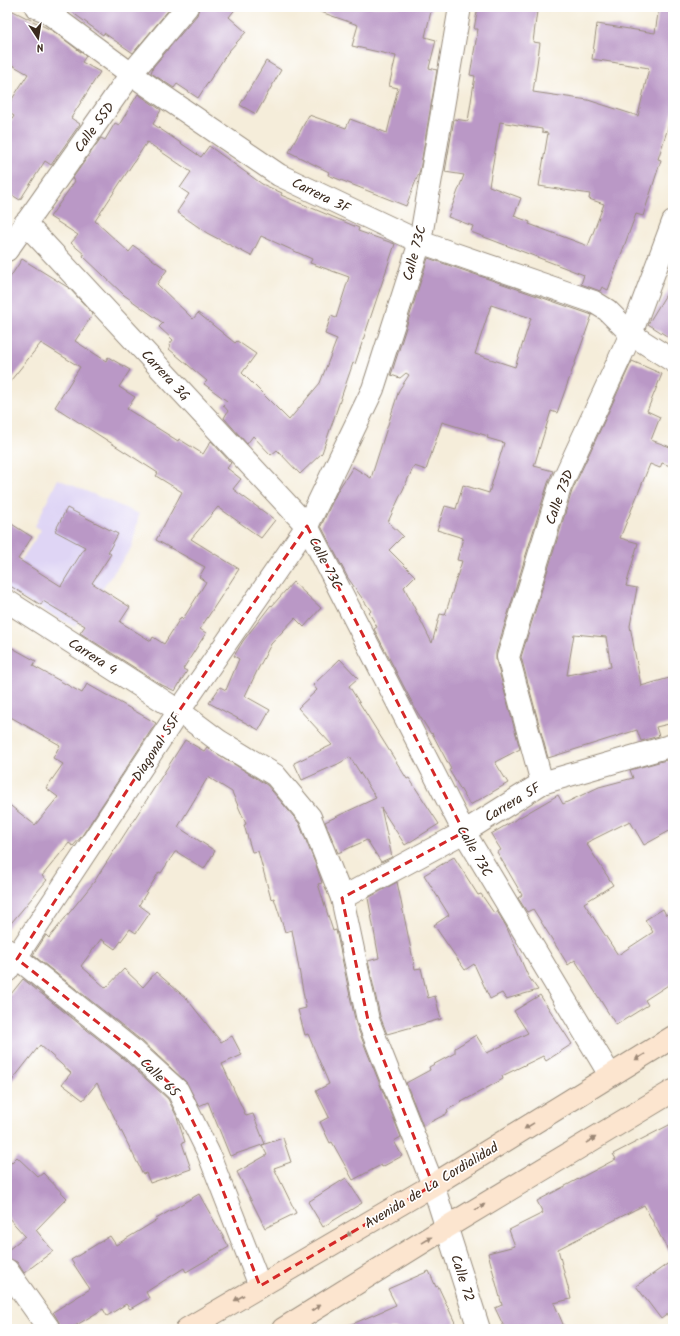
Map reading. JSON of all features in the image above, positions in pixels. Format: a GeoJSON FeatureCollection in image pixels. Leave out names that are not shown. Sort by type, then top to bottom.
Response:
{"type":"FeatureCollection","features":[{"type":"Feature","properties":{"kind":"main road","name":"Avenida de La Cordialidad"},"geometry":{"type":"LineString","coordinates":[[187,1329],[433,1185],[673,1037]]}},
{"type":"Feature","properties":{"kind":"main road"},"geometry":{"type":"LineString","coordinates":[[283,1329],[447,1227],[673,1091]]}},
{"type":"Feature","properties":{"kind":"street","name":"Carrera 3F"},"geometry":{"type":"LineString","coordinates":[[36,7],[46,11],[131,74],[279,175],[420,242],[594,302],[607,310],[631,334],[673,361]]}},
{"type":"Feature","properties":{"kind":"street","name":"Calle 55D"},"geometry":{"type":"LineString","coordinates":[[7,250],[131,74],[187,7]]}},
{"type":"Feature","properties":{"kind":"street","name":"Calle 73C"},"geometry":{"type":"LineString","coordinates":[[460,7],[420,242],[373,389],[308,526],[464,832],[610,1075]]}},
{"type":"Feature","properties":{"kind":"street","name":"Calle 73D"},"geometry":{"type":"LineString","coordinates":[[542,783],[508,657],[560,487],[631,334],[673,222]]}},
{"type":"Feature","properties":{"kind":"street","name":"Carrera 3G"},"geometry":{"type":"LineString","coordinates":[[25,224],[308,526]]}},
{"type":"Feature","properties":{"kind":"street","name":"Diagonal 55F"},"geometry":{"type":"LineString","coordinates":[[10,960],[179,711],[308,526]]}},
{"type":"Feature","properties":{"kind":"street","name":"Carrera 4"},"geometry":{"type":"LineString","coordinates":[[7,601],[179,711],[219,741],[276,775],[310,817],[342,898]]}},
{"type":"Feature","properties":{"kind":"street","name":"Carrera 5F"},"geometry":{"type":"LineString","coordinates":[[342,898],[464,832],[542,783],[673,745]]}},
{"type":"Feature","properties":{"kind":"street","name":"Calle 72"},"geometry":{"type":"LineString","coordinates":[[342,898],[368,1020],[433,1185],[479,1329]]}},
{"type":"Feature","properties":{"kind":"street","name":"Calle 65"},"geometry":{"type":"LineString","coordinates":[[10,960],[134,1051],[178,1091],[208,1152],[260,1286]]}},
{"type":"Feature","properties":{"kind":"street"},"geometry":{"type":"LineString","coordinates":[[7,1270],[49,1329]]}},
{"type":"Feature","properties":{"kind":"highlighted area"},"geometry":{"type":"Polygon","coordinates":[[[307,526],[464,832],[342,898],[368,1020],[433,1185],[260,1286],[208,1152],[178,1091],[134,1051],[17,959],[179,711],[307,526]]]}},
{"type":"Feature","properties":{"kind":"shaded area"},"geometry":{"type":"Polygon","coordinates":[[[58,479],[139,514],[132,547],[75,627],[7,590],[7,582],[41,530],[35,526],[58,479]]]}},
{"type":"Feature","properties":{"kind":"building"},"geometry":{"type":"Polygon","coordinates":[[[65,7],[171,7],[133,53],[104,33],[103,35],[65,7]]]}},
{"type":"Feature","properties":{"kind":"building"},"geometry":{"type":"Polygon","coordinates":[[[199,7],[237,7],[229,17],[246,32],[228,52],[198,98],[177,84],[174,88],[151,73],[153,67],[197,15],[199,7]]]}},
{"type":"Feature","properties":{"kind":"building"},"geometry":{"type":"Polygon","coordinates":[[[316,7],[432,7],[425,37],[436,40],[429,68],[437,70],[420,170],[406,206],[328,175],[329,172],[289,152],[309,115],[346,128],[350,119],[387,133],[398,88],[389,86],[396,56],[352,46],[358,25],[315,10],[316,7]]]}},
{"type":"Feature","properties":{"kind":"building"},"geometry":{"type":"Polygon","coordinates":[[[478,7],[536,7],[537,11],[533,42],[540,43],[533,92],[588,100],[638,116],[649,68],[592,59],[597,24],[655,33],[659,7],[673,7],[673,112],[658,159],[661,160],[643,216],[636,214],[608,290],[602,287],[600,291],[581,284],[584,275],[471,232],[473,226],[448,217],[464,175],[445,172],[454,119],[468,121],[475,76],[470,75],[478,29],[474,29],[478,7]],[[500,122],[489,186],[521,198],[514,216],[530,222],[529,224],[588,246],[604,204],[589,199],[590,194],[539,186],[548,133],[542,132],[542,129],[500,122]]]}},
{"type":"Feature","properties":{"kind":"building"},"geometry":{"type":"Polygon","coordinates":[[[7,8],[53,31],[86,56],[82,62],[100,72],[71,118],[80,124],[51,165],[45,161],[20,200],[7,192],[7,127],[14,116],[7,111],[7,107],[28,74],[7,62],[7,8]]]}},
{"type":"Feature","properties":{"kind":"building"},"geometry":{"type":"Polygon","coordinates":[[[266,61],[281,70],[256,114],[240,105],[266,61]]]}},
{"type":"Feature","properties":{"kind":"building"},"geometry":{"type":"Polygon","coordinates":[[[138,94],[161,110],[153,124],[201,157],[209,146],[262,184],[282,193],[281,195],[359,228],[358,231],[395,244],[355,364],[353,363],[322,453],[300,474],[277,450],[271,455],[253,436],[247,444],[224,418],[228,411],[223,405],[227,401],[204,384],[207,381],[169,349],[169,345],[173,340],[159,327],[163,323],[124,295],[83,256],[84,254],[71,243],[78,235],[50,217],[75,181],[72,179],[101,138],[105,140],[115,123],[119,125],[138,94]],[[147,142],[95,221],[129,252],[134,246],[167,270],[157,284],[193,319],[198,313],[235,343],[237,341],[256,354],[242,373],[289,420],[320,383],[337,339],[325,334],[331,316],[336,318],[349,277],[310,263],[312,259],[261,236],[251,256],[207,233],[177,212],[189,194],[180,188],[191,172],[147,142]]]}},
{"type":"Feature","properties":{"kind":"building"},"geometry":{"type":"Polygon","coordinates":[[[428,258],[592,315],[557,413],[551,411],[534,466],[553,471],[496,653],[496,660],[520,749],[495,762],[508,783],[470,805],[449,770],[451,769],[432,733],[431,734],[416,710],[374,629],[377,627],[369,613],[371,611],[348,578],[321,526],[338,490],[353,467],[371,478],[399,390],[409,375],[406,373],[400,378],[391,375],[428,258]],[[491,305],[475,354],[515,367],[531,318],[491,305]],[[442,422],[426,470],[414,466],[388,522],[403,536],[389,550],[415,576],[404,587],[432,643],[440,614],[445,615],[462,561],[457,560],[463,538],[437,530],[445,506],[456,509],[463,485],[489,493],[504,443],[487,438],[488,436],[442,422]]]}},
{"type":"Feature","properties":{"kind":"building"},"geometry":{"type":"Polygon","coordinates":[[[22,259],[69,288],[93,314],[75,341],[106,361],[108,357],[130,370],[119,387],[135,397],[127,409],[178,441],[179,439],[203,454],[211,441],[231,463],[227,468],[241,479],[233,489],[275,520],[261,538],[218,507],[191,539],[239,569],[200,629],[206,633],[183,669],[187,671],[175,691],[162,685],[80,633],[85,626],[43,601],[41,605],[7,584],[7,521],[32,537],[18,559],[61,586],[85,547],[55,531],[67,508],[118,534],[108,552],[111,554],[92,583],[130,607],[120,622],[151,641],[153,637],[164,644],[181,617],[183,619],[206,582],[199,577],[205,567],[156,540],[182,492],[156,476],[158,473],[55,407],[80,367],[41,343],[7,385],[7,282],[22,259]]]}},
{"type":"Feature","properties":{"kind":"building"},"geometry":{"type":"Polygon","coordinates":[[[673,283],[673,340],[648,324],[673,283]]]}},
{"type":"Feature","properties":{"kind":"building"},"geometry":{"type":"Polygon","coordinates":[[[632,361],[662,374],[647,411],[660,417],[651,440],[673,448],[673,467],[662,463],[660,468],[650,464],[620,538],[638,543],[626,586],[637,588],[630,626],[641,686],[673,677],[673,723],[656,727],[659,736],[641,741],[637,730],[548,758],[521,657],[572,491],[632,361]],[[574,634],[567,675],[611,667],[606,637],[574,634]]]}},
{"type":"Feature","properties":{"kind":"building"},"geometry":{"type":"Polygon","coordinates":[[[293,582],[321,608],[304,627],[295,618],[271,644],[257,671],[245,696],[270,710],[259,730],[209,703],[220,687],[226,690],[239,659],[234,656],[243,641],[271,605],[272,606],[293,582]]]}},
{"type":"Feature","properties":{"kind":"building"},"geometry":{"type":"Polygon","coordinates":[[[7,645],[36,661],[33,666],[82,693],[87,684],[156,723],[81,837],[73,846],[69,843],[42,876],[47,880],[7,928],[7,803],[35,825],[58,797],[46,788],[63,764],[53,758],[60,745],[7,715],[7,645]]]}},
{"type":"Feature","properties":{"kind":"building"},"geometry":{"type":"Polygon","coordinates":[[[340,659],[358,678],[349,686],[407,779],[409,778],[439,824],[405,845],[381,808],[392,857],[381,862],[367,840],[338,853],[325,822],[376,798],[350,757],[302,780],[294,763],[332,745],[298,708],[317,690],[313,685],[340,659]]]}},
{"type":"Feature","properties":{"kind":"building"},"geometry":{"type":"Polygon","coordinates":[[[185,740],[204,751],[207,747],[267,785],[299,823],[317,868],[322,883],[318,884],[333,931],[336,930],[356,1024],[401,1137],[394,1141],[402,1156],[353,1180],[332,1142],[330,1143],[320,1122],[329,1117],[316,1091],[329,1084],[308,1034],[305,1035],[298,1010],[306,1008],[292,930],[285,932],[274,898],[271,899],[258,851],[252,852],[244,825],[246,824],[232,792],[208,777],[178,827],[215,851],[204,869],[175,852],[161,873],[159,872],[139,905],[150,913],[136,933],[130,929],[115,949],[101,939],[81,966],[106,988],[124,969],[143,987],[156,972],[187,999],[221,1042],[232,1036],[242,1055],[222,1064],[246,1116],[253,1114],[265,1144],[230,1156],[208,1102],[199,1106],[186,1082],[142,1041],[33,955],[46,935],[49,938],[94,882],[185,740]]]}},
{"type":"Feature","properties":{"kind":"building"},"geometry":{"type":"Polygon","coordinates":[[[666,760],[667,762],[673,760],[673,829],[644,845],[630,821],[586,843],[613,885],[584,903],[618,955],[653,932],[645,920],[663,909],[666,915],[673,911],[673,982],[645,1000],[648,1005],[616,1025],[575,960],[568,965],[533,909],[527,912],[518,898],[522,895],[497,852],[501,850],[491,834],[558,795],[563,804],[599,787],[633,778],[630,770],[666,760]]]}},
{"type":"Feature","properties":{"kind":"building"},"geometry":{"type":"Polygon","coordinates":[[[454,857],[478,895],[481,894],[494,913],[497,911],[506,926],[528,976],[538,990],[506,999],[502,993],[490,999],[474,964],[465,970],[434,925],[449,915],[424,875],[454,857]]]}},
{"type":"Feature","properties":{"kind":"building"},"geometry":{"type":"Polygon","coordinates":[[[397,882],[415,969],[421,968],[428,998],[435,996],[441,1019],[387,1034],[380,1016],[368,961],[379,958],[368,898],[397,882]]]}},
{"type":"Feature","properties":{"kind":"building"},"geometry":{"type":"Polygon","coordinates":[[[23,979],[126,1061],[168,1099],[177,1117],[185,1142],[182,1143],[191,1169],[150,1183],[146,1173],[143,1174],[97,1083],[83,1100],[62,1084],[71,1073],[40,1045],[7,1087],[7,999],[23,979]]]}},
{"type":"Feature","properties":{"kind":"building"},"geometry":{"type":"Polygon","coordinates":[[[540,995],[572,1044],[546,1061],[543,1056],[502,1076],[503,1079],[447,1110],[448,1113],[423,1126],[406,1083],[430,1070],[429,1067],[455,1053],[455,1048],[476,1035],[487,1053],[528,1033],[514,1011],[540,995]]]}},
{"type":"Feature","properties":{"kind":"building"},"geometry":{"type":"Polygon","coordinates":[[[673,1123],[673,1260],[644,1205],[558,1249],[571,1299],[554,1303],[565,1329],[505,1329],[495,1308],[502,1305],[488,1253],[515,1246],[509,1230],[543,1213],[537,1201],[616,1159],[613,1154],[673,1123]]]}},
{"type":"Feature","properties":{"kind":"building"},"geometry":{"type":"Polygon","coordinates":[[[283,1138],[291,1162],[274,1168],[296,1213],[265,1228],[237,1172],[267,1155],[262,1145],[283,1138]]]}},
{"type":"Feature","properties":{"kind":"building"},"geometry":{"type":"Polygon","coordinates":[[[17,1157],[38,1177],[43,1173],[67,1198],[36,1230],[53,1251],[24,1273],[17,1262],[7,1258],[7,1251],[25,1236],[7,1216],[7,1167],[17,1157]]]}},
{"type":"Feature","properties":{"kind":"building"},"geometry":{"type":"Polygon","coordinates":[[[346,1178],[362,1203],[323,1227],[308,1202],[346,1178]]]}},
{"type":"Feature","properties":{"kind":"building"},"geometry":{"type":"Polygon","coordinates":[[[199,1194],[229,1247],[186,1272],[184,1268],[146,1292],[149,1298],[130,1309],[126,1304],[107,1316],[103,1309],[70,1329],[61,1329],[53,1312],[90,1289],[71,1260],[110,1236],[116,1245],[157,1220],[156,1219],[199,1194]]]}},
{"type":"Feature","properties":{"kind":"building"},"geometry":{"type":"Polygon","coordinates":[[[673,1260],[673,1310],[661,1319],[636,1286],[673,1260]]]}},
{"type":"Feature","properties":{"kind":"building"},"geometry":{"type":"Polygon","coordinates":[[[429,1271],[436,1287],[438,1286],[458,1329],[341,1329],[396,1305],[388,1289],[429,1271]]]}}]}
